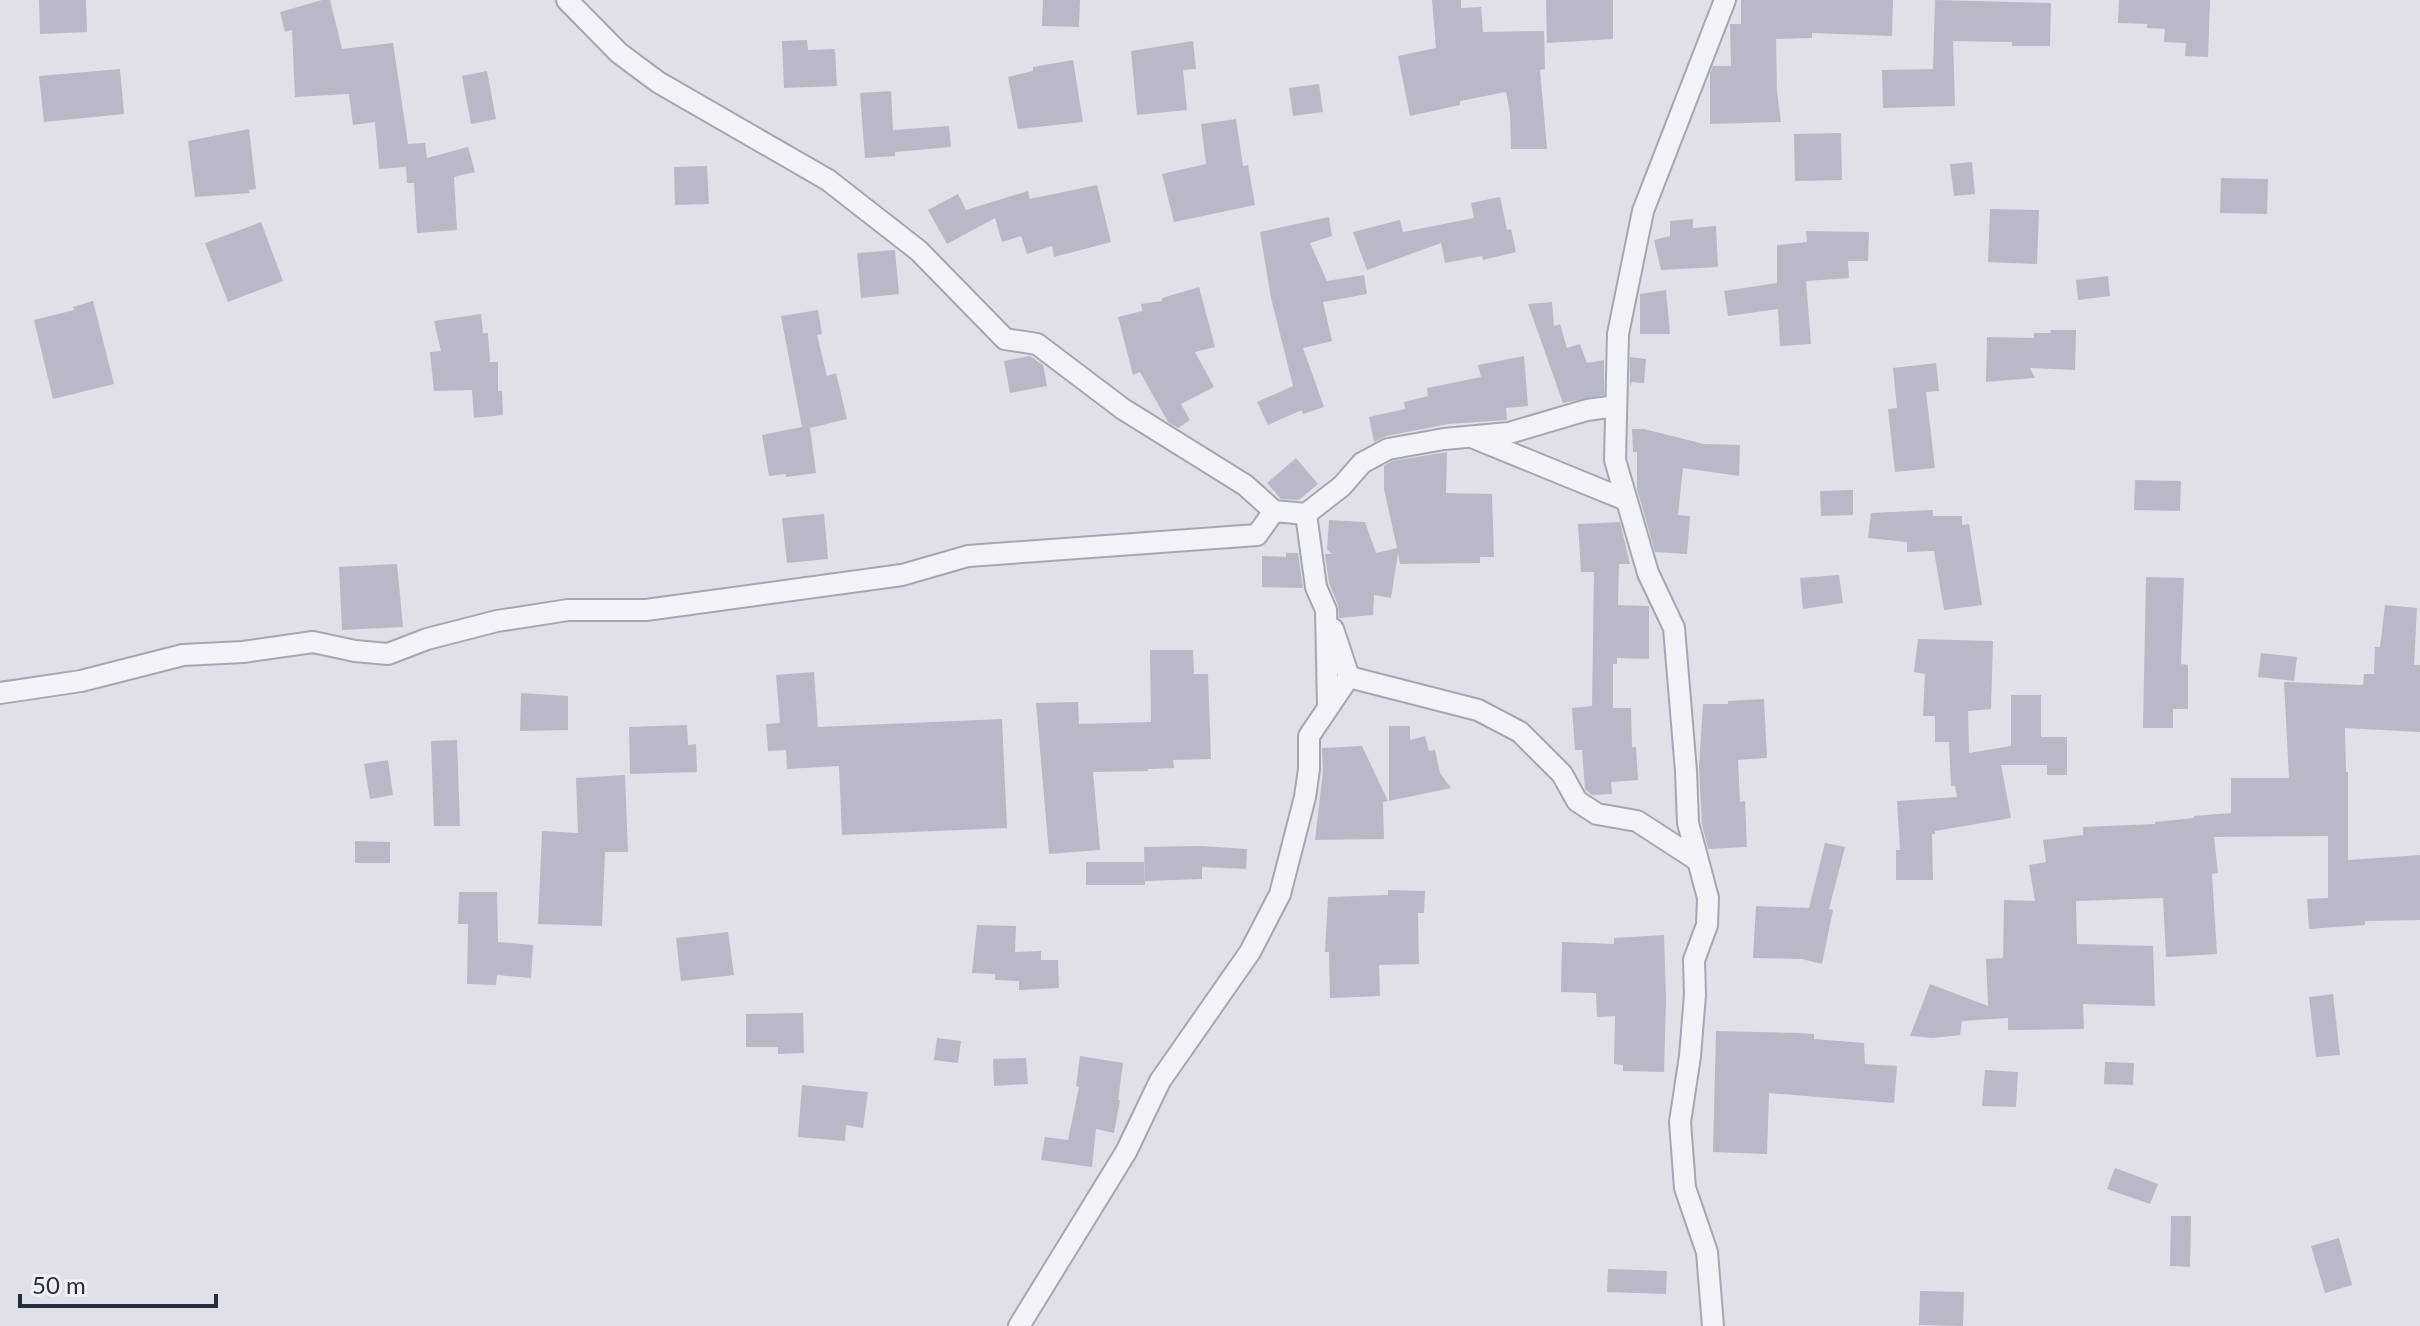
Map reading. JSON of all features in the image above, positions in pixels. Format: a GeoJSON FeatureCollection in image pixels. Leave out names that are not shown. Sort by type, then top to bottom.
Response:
{"type":"FeatureCollection","features":[{"type":"Feature","properties":{"kind":"street"},"geometry":{"type":"LineString","coordinates":[[567,0],[619,53],[658,82],[840,189],[919,251],[1005,339],[1037,344],[1123,409],[1245,485],[1274,511],[1306,514],[1342,486],[1362,463],[1388,449],[1444,439],[1509,433],[1587,410],[1616,406]]}},
{"type":"Feature","properties":{"kind":"street"},"geometry":{"type":"LineString","coordinates":[[1713,1326],[1707,1252],[1685,1188],[1680,1122],[1694,1010],[1694,960],[1707,925],[1708,898],[1688,823],[1674,628],[1648,573],[1615,460],[1618,334],[1643,211],[1725,0]]}},
{"type":"Feature","properties":{"kind":"street"},"geometry":{"type":"LineString","coordinates":[[1474,438],[1626,500]]}},
{"type":"Feature","properties":{"kind":"street"},"geometry":{"type":"LineString","coordinates":[[0,693],[81,681],[183,655],[243,652],[313,642],[388,654],[427,639],[497,621],[568,610],[646,610],[823,586],[902,575],[968,556],[1257,535],[1274,511]]}},
{"type":"Feature","properties":{"kind":"street"},"geometry":{"type":"LineString","coordinates":[[1306,514],[1316,587],[1349,677]]}},
{"type":"Feature","properties":{"kind":"street"},"geometry":{"type":"LineString","coordinates":[[1326,610],[1328,705]]}},
{"type":"Feature","properties":{"kind":"street"},"geometry":{"type":"LineString","coordinates":[[1349,677],[1478,710],[1520,732],[1562,774],[1577,801],[1597,814],[1637,821],[1697,860]]}},
{"type":"Feature","properties":{"kind":"street"},"geometry":{"type":"LineString","coordinates":[[1019,1326],[1126,1152],[1160,1081],[1250,952],[1280,894],[1305,797],[1309,736],[1349,677]]}},
{"type":"Feature","properties":{"kind":"building"},"geometry":{"type":"Polygon","coordinates":[[[39,0],[86,0],[87,32],[40,34],[39,0]]]}},
{"type":"Feature","properties":{"kind":"building"},"geometry":{"type":"Polygon","coordinates":[[[330,0],[342,49],[393,43],[408,144],[425,143],[427,158],[468,147],[475,172],[454,177],[457,230],[417,233],[414,183],[407,183],[406,167],[379,169],[375,122],[353,125],[349,94],[295,97],[292,30],[285,32],[280,12],[330,0]]]}},
{"type":"Feature","properties":{"kind":"building"},"geometry":{"type":"Polygon","coordinates":[[[1043,0],[1080,0],[1079,27],[1042,26],[1043,0]]]}},
{"type":"Feature","properties":{"kind":"building"},"geometry":{"type":"Polygon","coordinates":[[[1432,0],[1461,0],[1461,8],[1481,7],[1483,32],[1544,31],[1545,69],[1540,70],[1547,149],[1511,149],[1506,92],[1460,101],[1460,105],[1410,116],[1398,56],[1436,48],[1432,0]]]}},
{"type":"Feature","properties":{"kind":"building"},"geometry":{"type":"Polygon","coordinates":[[[1546,0],[1613,0],[1613,39],[1547,43],[1546,0]]]}},
{"type":"Feature","properties":{"kind":"building"},"geometry":{"type":"Polygon","coordinates":[[[1741,0],[1893,0],[1892,36],[1812,33],[1812,38],[1776,39],[1781,122],[1710,124],[1710,73],[1713,66],[1731,66],[1730,24],[1741,24],[1741,0]]]}},
{"type":"Feature","properties":{"kind":"building"},"geometry":{"type":"Polygon","coordinates":[[[1935,0],[2051,3],[2050,46],[1953,41],[1955,106],[1883,108],[1882,70],[1933,69],[1935,0]]]}},
{"type":"Feature","properties":{"kind":"building"},"geometry":{"type":"Polygon","coordinates":[[[2119,0],[2210,0],[2208,57],[2185,56],[2186,43],[2164,42],[2165,29],[2147,28],[2147,24],[2118,23],[2119,0]]]}},
{"type":"Feature","properties":{"kind":"building"},"geometry":{"type":"Polygon","coordinates":[[[807,40],[808,50],[835,49],[837,86],[784,88],[782,41],[807,40]]]}},
{"type":"Feature","properties":{"kind":"building"},"geometry":{"type":"Polygon","coordinates":[[[1193,41],[1196,69],[1183,70],[1187,110],[1137,115],[1131,51],[1193,41]]]}},
{"type":"Feature","properties":{"kind":"building"},"geometry":{"type":"Polygon","coordinates":[[[1073,60],[1083,122],[1018,129],[1008,77],[1033,71],[1033,67],[1073,60]]]}},
{"type":"Feature","properties":{"kind":"building"},"geometry":{"type":"Polygon","coordinates":[[[120,69],[124,114],[44,122],[39,76],[120,69]]]}},
{"type":"Feature","properties":{"kind":"building"},"geometry":{"type":"Polygon","coordinates":[[[487,71],[496,119],[471,124],[462,76],[487,71]]]}},
{"type":"Feature","properties":{"kind":"building"},"geometry":{"type":"Polygon","coordinates":[[[1319,84],[1323,112],[1293,116],[1289,88],[1319,84]]]}},
{"type":"Feature","properties":{"kind":"building"},"geometry":{"type":"Polygon","coordinates":[[[891,91],[893,130],[949,126],[951,147],[865,158],[860,93],[891,91]]]}},
{"type":"Feature","properties":{"kind":"building"},"geometry":{"type":"Polygon","coordinates":[[[1236,119],[1243,166],[1248,165],[1255,205],[1174,222],[1162,174],[1206,164],[1201,124],[1236,119]]]}},
{"type":"Feature","properties":{"kind":"building"},"geometry":{"type":"Polygon","coordinates":[[[249,129],[256,189],[248,190],[250,193],[195,197],[188,141],[249,129]]]}},
{"type":"Feature","properties":{"kind":"building"},"geometry":{"type":"Polygon","coordinates":[[[1841,133],[1842,180],[1795,181],[1794,134],[1841,133]]]}},
{"type":"Feature","properties":{"kind":"building"},"geometry":{"type":"Polygon","coordinates":[[[1972,162],[1975,194],[1954,196],[1950,164],[1972,162]]]}},
{"type":"Feature","properties":{"kind":"building"},"geometry":{"type":"Polygon","coordinates":[[[707,166],[709,204],[675,205],[674,167],[707,166]]]}},
{"type":"Feature","properties":{"kind":"building"},"geometry":{"type":"Polygon","coordinates":[[[2221,178],[2268,179],[2267,214],[2220,213],[2221,178]]]}},
{"type":"Feature","properties":{"kind":"building"},"geometry":{"type":"Polygon","coordinates":[[[1097,185],[1111,242],[1054,257],[1052,246],[1027,254],[1021,236],[1002,242],[995,218],[947,244],[928,210],[958,194],[966,210],[1028,191],[1030,199],[1097,185]]]}},
{"type":"Feature","properties":{"kind":"building"},"geometry":{"type":"Polygon","coordinates":[[[1500,197],[1507,230],[1511,229],[1516,252],[1483,260],[1482,256],[1445,263],[1441,243],[1367,270],[1353,232],[1400,220],[1403,232],[1474,218],[1471,203],[1500,197]]]}},
{"type":"Feature","properties":{"kind":"building"},"geometry":{"type":"Polygon","coordinates":[[[1990,209],[2039,210],[2037,264],[1988,262],[1990,209]]]}},
{"type":"Feature","properties":{"kind":"building"},"geometry":{"type":"Polygon","coordinates":[[[1329,217],[1332,236],[1310,243],[1327,281],[1364,275],[1367,294],[1323,302],[1332,341],[1303,348],[1324,407],[1303,414],[1302,410],[1268,425],[1257,402],[1293,386],[1271,298],[1260,232],[1329,217]]]}},
{"type":"Feature","properties":{"kind":"building"},"geometry":{"type":"Polygon","coordinates":[[[1693,219],[1693,228],[1716,226],[1718,267],[1661,270],[1654,240],[1670,236],[1670,221],[1693,219]]]}},
{"type":"Feature","properties":{"kind":"building"},"geometry":{"type":"Polygon","coordinates":[[[261,222],[283,281],[228,302],[205,243],[261,222]]]}},
{"type":"Feature","properties":{"kind":"building"},"geometry":{"type":"Polygon","coordinates":[[[1806,231],[1869,232],[1868,261],[1848,261],[1849,278],[1806,281],[1811,344],[1780,346],[1778,309],[1728,316],[1724,291],[1777,283],[1777,245],[1807,242],[1806,231]]]}},
{"type":"Feature","properties":{"kind":"building"},"geometry":{"type":"Polygon","coordinates":[[[895,250],[899,294],[861,298],[857,253],[895,250]]]}},
{"type":"Feature","properties":{"kind":"building"},"geometry":{"type":"Polygon","coordinates":[[[2108,276],[2110,296],[2078,300],[2076,280],[2108,276]]]}},
{"type":"Feature","properties":{"kind":"building"},"geometry":{"type":"Polygon","coordinates":[[[1199,287],[1215,347],[1195,352],[1214,387],[1181,404],[1190,420],[1178,428],[1168,422],[1140,372],[1133,375],[1118,317],[1142,311],[1141,304],[1162,301],[1162,298],[1199,287]]]}},
{"type":"Feature","properties":{"kind":"building"},"geometry":{"type":"Polygon","coordinates":[[[1666,290],[1670,334],[1640,334],[1640,294],[1666,290]]]}},
{"type":"Feature","properties":{"kind":"building"},"geometry":{"type":"Polygon","coordinates":[[[93,301],[114,384],[53,399],[34,320],[74,310],[73,307],[93,301]]]}},
{"type":"Feature","properties":{"kind":"building"},"geometry":{"type":"Polygon","coordinates":[[[1552,302],[1554,326],[1560,324],[1567,348],[1580,344],[1587,363],[1604,360],[1604,395],[1563,403],[1528,304],[1552,302]]]}},
{"type":"Feature","properties":{"kind":"building"},"geometry":{"type":"Polygon","coordinates":[[[818,310],[822,334],[817,335],[827,376],[836,373],[847,419],[810,428],[816,473],[769,476],[762,435],[802,427],[781,316],[818,310]]]}},
{"type":"Feature","properties":{"kind":"building"},"geometry":{"type":"Polygon","coordinates":[[[481,314],[483,333],[488,333],[490,362],[498,362],[498,391],[502,391],[503,415],[474,418],[472,390],[434,391],[430,352],[441,351],[434,321],[481,314]]]}},
{"type":"Feature","properties":{"kind":"building"},"geometry":{"type":"Polygon","coordinates":[[[2051,330],[2076,330],[2075,370],[2030,368],[2035,378],[1986,382],[1987,337],[2034,338],[2034,333],[2050,333],[2051,330]]]}},
{"type":"Feature","properties":{"kind":"building"},"geometry":{"type":"Polygon","coordinates":[[[1030,356],[1043,365],[1047,386],[1010,393],[1004,361],[1030,356]]]}},
{"type":"Feature","properties":{"kind":"building"},"geometry":{"type":"Polygon","coordinates":[[[1524,356],[1528,406],[1506,408],[1507,420],[1448,424],[1386,436],[1374,442],[1369,417],[1405,409],[1404,402],[1428,396],[1427,388],[1481,377],[1478,365],[1524,356]]]}},
{"type":"Feature","properties":{"kind":"building"},"geometry":{"type":"Polygon","coordinates":[[[1630,357],[1646,359],[1644,383],[1632,382],[1630,387],[1630,357]]]}},
{"type":"Feature","properties":{"kind":"building"},"geometry":{"type":"Polygon","coordinates":[[[1936,363],[1939,391],[1926,392],[1935,468],[1895,472],[1888,409],[1897,408],[1893,368],[1936,363]]]}},
{"type":"Feature","properties":{"kind":"building"},"geometry":{"type":"Polygon","coordinates":[[[1632,429],[1644,429],[1704,444],[1740,445],[1739,476],[1683,468],[1678,515],[1690,516],[1687,554],[1655,552],[1637,489],[1637,452],[1633,452],[1632,429]]]}},
{"type":"Feature","properties":{"kind":"building"},"geometry":{"type":"Polygon","coordinates":[[[1447,452],[1446,493],[1492,494],[1494,557],[1480,557],[1480,563],[1400,564],[1398,553],[1391,598],[1374,595],[1373,615],[1339,618],[1325,554],[1332,554],[1327,549],[1329,520],[1365,522],[1376,553],[1397,548],[1384,489],[1384,466],[1392,461],[1447,452]]]}},
{"type":"Feature","properties":{"kind":"building"},"geometry":{"type":"Polygon","coordinates":[[[1296,458],[1318,484],[1299,500],[1281,499],[1267,483],[1296,458]]]}},
{"type":"Feature","properties":{"kind":"building"},"geometry":{"type":"Polygon","coordinates":[[[2135,480],[2181,481],[2180,511],[2134,510],[2135,480]]]}},
{"type":"Feature","properties":{"kind":"building"},"geometry":{"type":"Polygon","coordinates":[[[1853,490],[1853,515],[1821,516],[1820,491],[1853,490]]]}},
{"type":"Feature","properties":{"kind":"building"},"geometry":{"type":"Polygon","coordinates":[[[1933,510],[1933,516],[1962,516],[1962,525],[1969,524],[1982,605],[1944,610],[1934,551],[1907,552],[1907,542],[1868,538],[1871,513],[1933,510]]]}},
{"type":"Feature","properties":{"kind":"building"},"geometry":{"type":"Polygon","coordinates":[[[824,514],[828,559],[787,563],[782,518],[824,514]]]}},
{"type":"Feature","properties":{"kind":"building"},"geometry":{"type":"Polygon","coordinates":[[[1620,522],[1630,564],[1619,564],[1618,605],[1649,606],[1649,659],[1617,658],[1617,664],[1613,664],[1613,708],[1631,708],[1632,747],[1636,747],[1638,780],[1611,782],[1612,794],[1592,795],[1585,789],[1582,750],[1575,750],[1572,708],[1592,706],[1594,572],[1581,572],[1578,524],[1620,522]]]}},
{"type":"Feature","properties":{"kind":"building"},"geometry":{"type":"Polygon","coordinates":[[[1286,553],[1298,553],[1303,588],[1262,587],[1262,556],[1286,557],[1286,553]]]}},
{"type":"Feature","properties":{"kind":"building"},"geometry":{"type":"Polygon","coordinates":[[[397,564],[403,627],[342,630],[339,567],[397,564]]]}},
{"type":"Feature","properties":{"kind":"building"},"geometry":{"type":"Polygon","coordinates":[[[1839,575],[1843,603],[1803,609],[1800,578],[1839,575]]]}},
{"type":"Feature","properties":{"kind":"building"},"geometry":{"type":"Polygon","coordinates":[[[2146,577],[2184,578],[2181,664],[2188,665],[2188,709],[2173,709],[2173,728],[2143,728],[2146,577]]]}},
{"type":"Feature","properties":{"kind":"building"},"geometry":{"type":"Polygon","coordinates":[[[2385,605],[2417,608],[2414,665],[2420,665],[2420,732],[2345,728],[2348,860],[2420,855],[2420,920],[2365,921],[2365,925],[2309,929],[2307,899],[2328,898],[2328,836],[2214,837],[2218,873],[2212,874],[2217,954],[2166,957],[2163,898],[2076,901],[2077,944],[2153,946],[2155,1006],[2083,1004],[2084,1029],[2008,1030],[2008,1018],[1962,1021],[1960,1035],[1933,1038],[1910,1036],[1930,984],[1988,1006],[1986,959],[2003,958],[2004,900],[2035,901],[2029,865],[2046,862],[2043,840],[2083,835],[2083,827],[2155,824],[2231,813],[2231,778],[2289,778],[2284,682],[2363,685],[2364,674],[2374,674],[2375,647],[2380,647],[2385,605]]]}},
{"type":"Feature","properties":{"kind":"building"},"geometry":{"type":"Polygon","coordinates":[[[1918,639],[1993,641],[1991,709],[1968,711],[1969,753],[2011,746],[2011,695],[2041,695],[2041,737],[2067,737],[2067,775],[2047,775],[2047,765],[2001,765],[2011,818],[1935,831],[1932,834],[1933,880],[1896,880],[1896,850],[1900,850],[1897,801],[1957,797],[1955,786],[1951,786],[1949,742],[1935,742],[1935,716],[1923,716],[1925,674],[1914,672],[1918,639]]]}},
{"type":"Feature","properties":{"kind":"building"},"geometry":{"type":"Polygon","coordinates":[[[1150,650],[1193,650],[1194,674],[1208,674],[1211,759],[1173,760],[1174,768],[1148,771],[1093,772],[1100,850],[1049,854],[1036,703],[1078,702],[1079,724],[1151,722],[1150,650]]]}},
{"type":"Feature","properties":{"kind":"building"},"geometry":{"type":"Polygon","coordinates":[[[2261,653],[2297,657],[2294,681],[2258,677],[2261,653]]]}},
{"type":"Feature","properties":{"kind":"building"},"geometry":{"type":"Polygon","coordinates":[[[814,672],[818,727],[1002,719],[1007,828],[842,835],[839,766],[787,769],[786,750],[768,751],[766,724],[780,723],[776,675],[814,672]]]}},
{"type":"Feature","properties":{"kind":"building"},"geometry":{"type":"Polygon","coordinates":[[[521,693],[568,696],[568,730],[520,731],[521,693]]]}},
{"type":"Feature","properties":{"kind":"building"},"geometry":{"type":"Polygon","coordinates":[[[1764,699],[1767,758],[1738,760],[1740,802],[1745,801],[1747,847],[1708,849],[1702,824],[1699,767],[1703,704],[1764,699]]]}},
{"type":"Feature","properties":{"kind":"building"},"geometry":{"type":"Polygon","coordinates":[[[687,725],[688,745],[696,744],[697,772],[630,774],[629,727],[687,725]]]}},
{"type":"Feature","properties":{"kind":"building"},"geometry":{"type":"Polygon","coordinates":[[[1389,726],[1410,726],[1410,740],[1425,736],[1429,751],[1435,750],[1440,773],[1451,788],[1389,801],[1389,726]]]}},
{"type":"Feature","properties":{"kind":"building"},"geometry":{"type":"Polygon","coordinates":[[[457,740],[460,826],[434,826],[431,741],[457,740]]]}},
{"type":"Feature","properties":{"kind":"building"},"geometry":{"type":"Polygon","coordinates":[[[1362,746],[1388,801],[1383,802],[1384,839],[1315,840],[1323,771],[1322,748],[1362,746]]]}},
{"type":"Feature","properties":{"kind":"building"},"geometry":{"type":"Polygon","coordinates":[[[388,760],[393,795],[370,799],[364,764],[388,760]]]}},
{"type":"Feature","properties":{"kind":"building"},"geometry":{"type":"Polygon","coordinates":[[[625,775],[628,852],[605,852],[602,926],[538,924],[542,831],[578,833],[576,778],[625,775]]]}},
{"type":"Feature","properties":{"kind":"building"},"geometry":{"type":"Polygon","coordinates":[[[355,841],[390,842],[390,863],[355,863],[355,841]]]}},
{"type":"Feature","properties":{"kind":"building"},"geometry":{"type":"Polygon","coordinates":[[[1825,843],[1845,847],[1829,909],[1833,910],[1822,964],[1802,959],[1753,958],[1756,906],[1809,908],[1825,843]]]}},
{"type":"Feature","properties":{"kind":"building"},"geometry":{"type":"Polygon","coordinates":[[[1144,847],[1247,849],[1246,869],[1202,867],[1202,879],[1145,881],[1144,847]]]}},
{"type":"Feature","properties":{"kind":"building"},"geometry":{"type":"Polygon","coordinates":[[[1086,862],[1144,862],[1145,885],[1086,885],[1086,862]]]}},
{"type":"Feature","properties":{"kind":"building"},"geometry":{"type":"Polygon","coordinates":[[[1388,890],[1425,891],[1424,913],[1418,913],[1419,964],[1379,965],[1380,996],[1330,998],[1329,952],[1325,952],[1328,897],[1388,895],[1388,890]]]}},
{"type":"Feature","properties":{"kind":"building"},"geometry":{"type":"Polygon","coordinates":[[[459,892],[497,892],[498,942],[533,945],[531,978],[497,975],[496,985],[467,984],[468,924],[458,924],[459,892]]]}},
{"type":"Feature","properties":{"kind":"building"},"geometry":{"type":"Polygon","coordinates":[[[977,925],[1016,926],[1015,952],[1041,951],[1041,960],[1058,960],[1059,988],[1019,990],[1019,981],[995,980],[995,974],[972,973],[977,925]]]}},
{"type":"Feature","properties":{"kind":"building"},"geometry":{"type":"Polygon","coordinates":[[[728,932],[734,975],[681,981],[676,938],[728,932]]]}},
{"type":"Feature","properties":{"kind":"building"},"geometry":{"type":"Polygon","coordinates":[[[1664,935],[1664,1072],[1623,1071],[1623,1065],[1614,1064],[1615,1016],[1597,1017],[1596,993],[1561,992],[1562,942],[1614,944],[1614,938],[1664,935]]]}},
{"type":"Feature","properties":{"kind":"building"},"geometry":{"type":"Polygon","coordinates":[[[2333,994],[2340,1055],[2316,1057],[2309,997],[2333,994]]]}},
{"type":"Feature","properties":{"kind":"building"},"geometry":{"type":"Polygon","coordinates":[[[803,1013],[804,1053],[778,1054],[778,1047],[746,1047],[746,1014],[803,1013]]]}},
{"type":"Feature","properties":{"kind":"building"},"geometry":{"type":"Polygon","coordinates":[[[1716,1031],[1814,1034],[1814,1039],[1864,1043],[1865,1064],[1897,1066],[1894,1103],[1769,1093],[1767,1154],[1713,1152],[1716,1031]]]}},
{"type":"Feature","properties":{"kind":"building"},"geometry":{"type":"Polygon","coordinates":[[[937,1038],[961,1041],[958,1063],[934,1060],[937,1038]]]}},
{"type":"Feature","properties":{"kind":"building"},"geometry":{"type":"Polygon","coordinates":[[[1080,1056],[1123,1063],[1114,1133],[1096,1129],[1092,1167],[1041,1160],[1045,1137],[1068,1140],[1079,1087],[1076,1086],[1080,1056]]]}},
{"type":"Feature","properties":{"kind":"building"},"geometry":{"type":"Polygon","coordinates":[[[1026,1058],[1028,1084],[994,1086],[993,1059],[1026,1058]]]}},
{"type":"Feature","properties":{"kind":"building"},"geometry":{"type":"Polygon","coordinates":[[[2105,1062],[2134,1063],[2133,1085],[2104,1084],[2105,1062]]]}},
{"type":"Feature","properties":{"kind":"building"},"geometry":{"type":"Polygon","coordinates":[[[1985,1070],[2018,1072],[2016,1107],[1982,1106],[1985,1070]]]}},
{"type":"Feature","properties":{"kind":"building"},"geometry":{"type":"Polygon","coordinates":[[[802,1085],[868,1092],[863,1128],[846,1125],[845,1141],[798,1137],[802,1085]]]}},
{"type":"Feature","properties":{"kind":"building"},"geometry":{"type":"Polygon","coordinates":[[[2115,1168],[2158,1184],[2150,1204],[2107,1189],[2115,1168]]]}},
{"type":"Feature","properties":{"kind":"building"},"geometry":{"type":"Polygon","coordinates":[[[2171,1216],[2191,1216],[2190,1267],[2170,1266],[2171,1216]]]}},
{"type":"Feature","properties":{"kind":"building"},"geometry":{"type":"Polygon","coordinates":[[[2339,1238],[2352,1285],[2325,1293],[2311,1246],[2339,1238]]]}},
{"type":"Feature","properties":{"kind":"building"},"geometry":{"type":"Polygon","coordinates":[[[1608,1269],[1667,1271],[1666,1294],[1607,1292],[1608,1269]]]}},
{"type":"Feature","properties":{"kind":"building"},"geometry":{"type":"Polygon","coordinates":[[[1920,1291],[1964,1292],[1963,1326],[1919,1325],[1920,1291]]]}}]}
